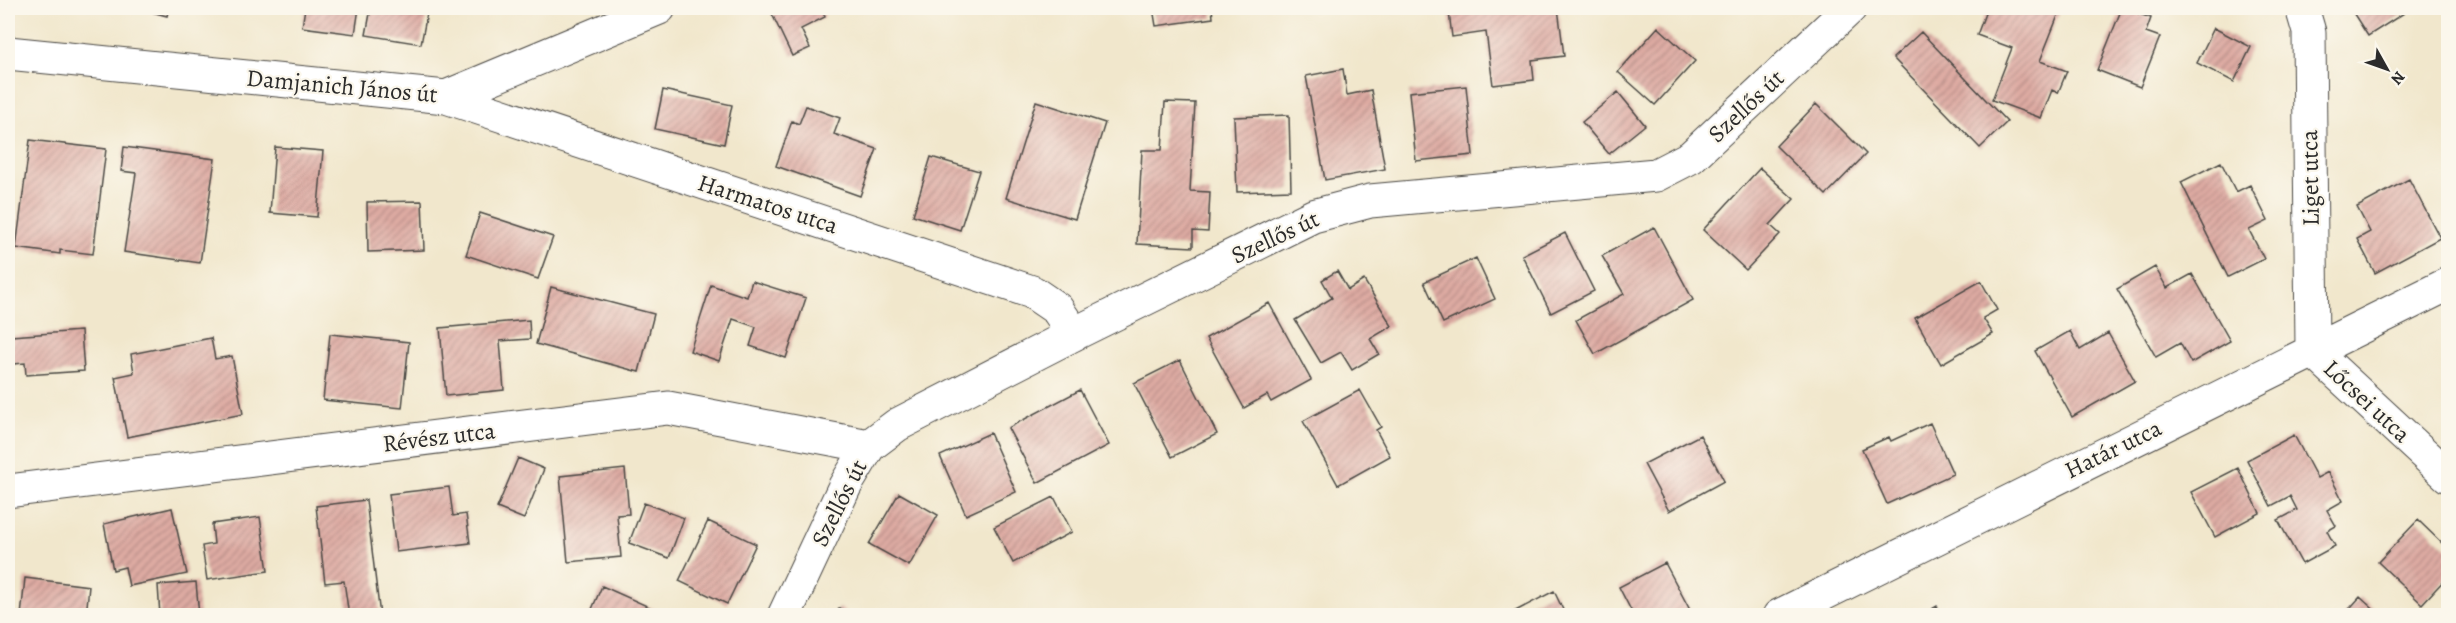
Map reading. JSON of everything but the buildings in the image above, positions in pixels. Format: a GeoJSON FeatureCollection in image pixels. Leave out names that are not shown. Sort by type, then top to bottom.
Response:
{"type":"FeatureCollection","features":[{"type":"Feature","properties":{"kind":"street","name":"Damjanich János út"},"geometry":{"type":"LineString","coordinates":[[8,53],[446,97],[659,8]]}},
{"type":"Feature","properties":{"kind":"street","name":"Szellős út"},"geometry":{"type":"LineString","coordinates":[[784,615],[845,486],[869,446],[897,425],[1074,334],[1313,216],[1370,201],[1656,175],[1691,157],[1850,8]]}},
{"type":"Feature","properties":{"kind":"street","name":"Liget utca"},"geometry":{"type":"LineString","coordinates":[[2302,8],[2309,33],[2312,350]]}},
{"type":"Feature","properties":{"kind":"street","name":"Harmatos utca"},"geometry":{"type":"LineString","coordinates":[[446,97],[1032,292],[1058,309],[1074,334]]}},
{"type":"Feature","properties":{"kind":"street","name":"Határ utca"},"geometry":{"type":"LineString","coordinates":[[1779,615],[2448,284]]}},
{"type":"Feature","properties":{"kind":"street","name":"Lőcsei utca"},"geometry":{"type":"LineString","coordinates":[[2312,350],[2448,476]]}},
{"type":"Feature","properties":{"kind":"street","name":"Révész utca"},"geometry":{"type":"LineString","coordinates":[[8,491],[668,408],[869,446]]}}]}
